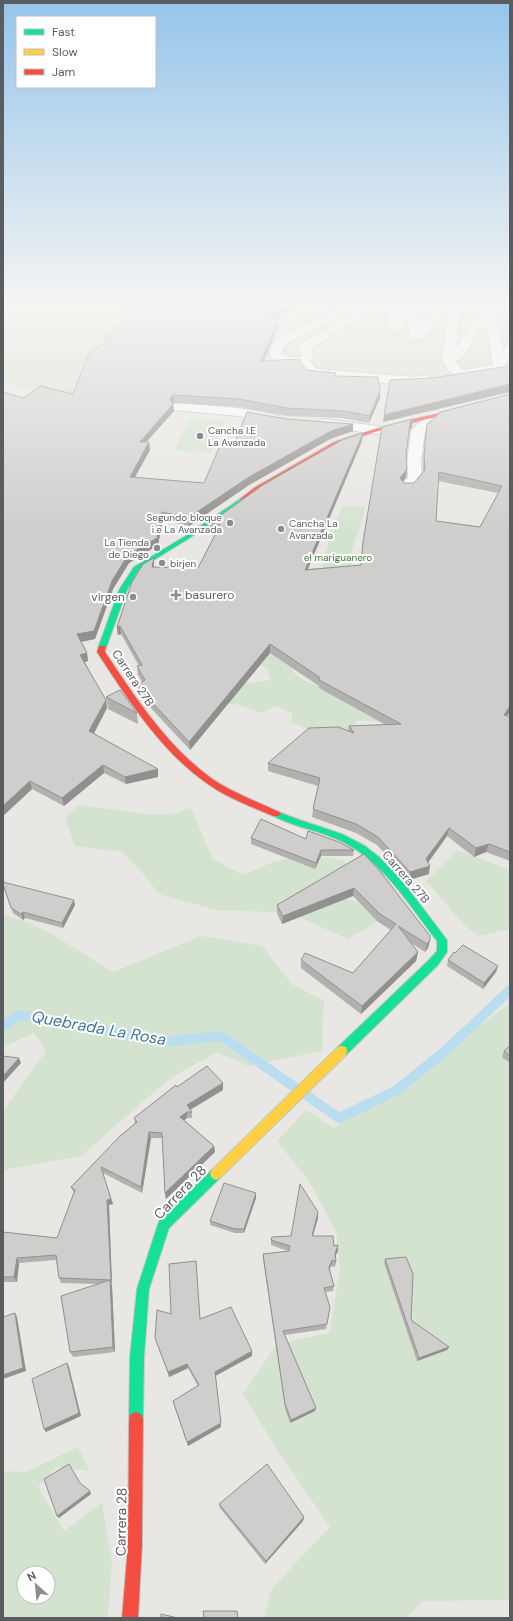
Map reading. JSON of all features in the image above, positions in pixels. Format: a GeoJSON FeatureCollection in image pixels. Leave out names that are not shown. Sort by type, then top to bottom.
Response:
{"type":"FeatureCollection","features":[{"type":"Feature","properties":{"kind":"street","name":"Carrera 27B"},"geometry":{"type":"LineString","coordinates":[[444,947],[442,940],[387,870],[368,852],[347,840],[280,816],[208,780],[179,754],[140,711],[101,652],[123,590],[136,568],[186,538],[263,485],[336,443],[376,430],[510,397]]}},
{"type":"Feature","properties":{"kind":"street"},"geometry":{"type":"LineString","coordinates":[[179,408],[239,412],[287,421]]}},
{"type":"Feature","properties":{"kind":"street"},"geometry":{"type":"LineString","coordinates":[[408,486],[415,478],[414,463],[418,430],[436,415]]}},
{"type":"Feature","properties":{"kind":"street"},"geometry":{"type":"LineString","coordinates":[[311,422],[376,430]]}},
{"type":"Feature","properties":{"kind":"street","name":"Carrera 28"},"geometry":{"type":"LineString","coordinates":[[130,1618],[135,1545],[137,1358],[143,1289],[164,1224],[434,962],[443,952],[444,947]]}},
{"type":"Feature","properties":{"kind":"green space"},"geometry":{"type":"Polygon","coordinates":[[[3,382],[88,382],[71,398],[3,384],[3,382]]]}},
{"type":"Feature","properties":{"kind":"green space"},"geometry":{"type":"Polygon","coordinates":[[[390,382],[436,382],[413,385],[390,382]]]}},
{"type":"Feature","properties":{"kind":"green space","name":"Cancha I.E La Avanzada"},"geometry":{"type":"Polygon","coordinates":[[[190,418],[225,421],[211,453],[174,450],[190,418]]]}},
{"type":"Feature","properties":{"kind":"green space","name":"el mariguanero"},"geometry":{"type":"Polygon","coordinates":[[[343,506],[366,507],[352,550],[351,573],[321,571],[331,532],[343,506]]]}},
{"type":"Feature","properties":{"kind":"green space"},"geometry":{"type":"Polygon","coordinates":[[[274,652],[288,661],[295,674],[305,681],[322,687],[394,722],[356,721],[355,731],[314,732],[292,722],[292,713],[277,706],[262,713],[239,705],[217,702],[222,687],[271,680],[268,670],[255,661],[274,652]]]}},
{"type":"Feature","properties":{"kind":"green space"},"geometry":{"type":"Polygon","coordinates":[[[78,805],[147,814],[173,814],[191,808],[213,859],[243,875],[275,861],[311,856],[345,860],[347,875],[338,895],[391,914],[348,939],[290,913],[216,910],[159,894],[145,876],[122,852],[75,846],[65,818],[78,805]]]}},
{"type":"Feature","properties":{"kind":"green space"},"geometry":{"type":"Polygon","coordinates":[[[457,850],[510,870],[510,929],[479,936],[465,926],[426,881],[457,850]]]}},
{"type":"Feature","properties":{"kind":"green space"},"geometry":{"type":"Polygon","coordinates":[[[3,914],[36,926],[113,972],[201,936],[262,946],[292,984],[324,1001],[322,1051],[248,1066],[217,1052],[169,1079],[81,1156],[3,1170],[3,1111],[46,1051],[34,1033],[3,1047],[3,914]]]}},
{"type":"Feature","properties":{"kind":"green space"},"geometry":{"type":"Polygon","coordinates":[[[510,1004],[510,1600],[422,1601],[407,1618],[264,1618],[272,1588],[330,1527],[278,1451],[243,1394],[277,1344],[329,1333],[340,1271],[336,1231],[308,1180],[277,1141],[306,1110],[334,1128],[510,1004]]]}},
{"type":"Feature","properties":{"kind":"green space"},"geometry":{"type":"Polygon","coordinates":[[[78,1447],[90,1471],[56,1467],[38,1487],[64,1531],[102,1503],[112,1562],[108,1618],[3,1618],[3,1471],[26,1472],[78,1447]]]}},
{"type":"Feature","properties":{"kind":"building"},"geometry":{"type":"Polygon","coordinates":[[[78,382],[379,382],[380,391],[370,416],[343,411],[287,408],[239,399],[173,395],[170,399],[173,404],[140,442],[149,442],[130,477],[204,483],[222,441],[235,442],[247,412],[287,419],[353,424],[331,431],[249,477],[188,518],[162,512],[157,538],[128,555],[112,581],[94,631],[77,634],[87,653],[80,655],[106,700],[89,731],[158,769],[125,777],[103,765],[62,798],[30,781],[3,806],[3,392],[24,398],[40,386],[73,394],[78,382]]]}},
{"type":"Feature","properties":{"kind":"building"},"geometry":{"type":"Polygon","coordinates":[[[390,382],[510,382],[510,384],[384,415],[390,382]]]}},
{"type":"Feature","properties":{"kind":"building"},"geometry":{"type":"Polygon","coordinates":[[[510,394],[510,706],[504,715],[510,717],[510,852],[489,844],[476,848],[449,828],[426,859],[430,866],[410,872],[378,837],[356,824],[313,809],[320,778],[268,763],[309,728],[338,727],[354,733],[349,726],[401,724],[319,680],[319,677],[270,644],[189,742],[147,697],[138,684],[145,680],[137,666],[142,665],[120,626],[117,627],[132,582],[143,564],[154,558],[152,567],[198,568],[220,525],[210,523],[263,485],[342,440],[363,433],[305,570],[361,565],[363,542],[382,427],[413,419],[410,422],[406,455],[407,469],[400,478],[404,483],[414,483],[425,470],[424,455],[427,424],[441,412],[510,394]],[[439,472],[436,521],[480,527],[502,486],[439,472]]]}},
{"type":"Feature","properties":{"kind":"building"},"geometry":{"type":"Polygon","coordinates":[[[120,690],[137,713],[106,697],[120,690]]]}},
{"type":"Feature","properties":{"kind":"building"},"geometry":{"type":"Polygon","coordinates":[[[261,819],[306,839],[308,831],[339,842],[354,850],[321,850],[316,863],[251,838],[261,819]]]}},
{"type":"Feature","properties":{"kind":"building"},"geometry":{"type":"Polygon","coordinates":[[[364,854],[379,870],[430,936],[430,940],[427,944],[398,926],[418,952],[362,1006],[301,960],[305,953],[353,973],[396,924],[380,914],[354,888],[283,916],[277,905],[364,854]]]}},
{"type":"Feature","properties":{"kind":"building"},"geometry":{"type":"Polygon","coordinates":[[[3,882],[74,900],[62,923],[23,912],[21,914],[11,908],[3,882]]]}},
{"type":"Feature","properties":{"kind":"building"},"geometry":{"type":"Polygon","coordinates":[[[463,945],[498,966],[484,983],[448,960],[454,952],[455,953],[463,945]]]}},
{"type":"Feature","properties":{"kind":"building"},"geometry":{"type":"Polygon","coordinates":[[[510,1046],[510,1056],[504,1051],[510,1046]]]}},
{"type":"Feature","properties":{"kind":"building"},"geometry":{"type":"Polygon","coordinates":[[[3,1056],[19,1058],[3,1076],[3,1056]]]}},
{"type":"Feature","properties":{"kind":"building"},"geometry":{"type":"Polygon","coordinates":[[[207,1066],[223,1083],[187,1105],[192,1112],[187,1112],[180,1117],[214,1146],[165,1193],[162,1133],[149,1132],[141,1187],[101,1167],[111,1199],[107,1200],[111,1280],[59,1278],[56,1255],[17,1258],[14,1277],[3,1277],[3,1232],[57,1238],[75,1190],[71,1187],[120,1136],[137,1122],[134,1118],[176,1085],[177,1087],[207,1066]]]}},
{"type":"Feature","properties":{"kind":"building"},"geometry":{"type":"Polygon","coordinates":[[[224,1183],[256,1193],[244,1229],[235,1229],[210,1221],[224,1183]]]}},
{"type":"Feature","properties":{"kind":"building"},"geometry":{"type":"Polygon","coordinates":[[[300,1184],[318,1212],[312,1236],[333,1236],[334,1246],[338,1245],[335,1254],[336,1262],[332,1260],[329,1268],[334,1286],[324,1288],[330,1307],[327,1324],[283,1331],[316,1408],[291,1420],[285,1404],[263,1254],[289,1251],[290,1246],[271,1240],[272,1237],[291,1236],[300,1184]]]}},
{"type":"Feature","properties":{"kind":"building"},"geometry":{"type":"Polygon","coordinates":[[[406,1257],[413,1274],[411,1320],[449,1347],[419,1358],[385,1259],[406,1257]]]}},
{"type":"Feature","properties":{"kind":"building"},"geometry":{"type":"Polygon","coordinates":[[[196,1261],[200,1319],[231,1307],[252,1351],[215,1372],[221,1423],[187,1442],[173,1401],[199,1385],[187,1364],[168,1372],[155,1338],[157,1310],[171,1314],[169,1264],[196,1261]]]}},
{"type":"Feature","properties":{"kind":"building"},"geometry":{"type":"Polygon","coordinates":[[[110,1280],[113,1347],[70,1352],[61,1296],[110,1280]]]}},
{"type":"Feature","properties":{"kind":"building"},"geometry":{"type":"Polygon","coordinates":[[[15,1313],[23,1368],[3,1375],[3,1317],[15,1313]]]}},
{"type":"Feature","properties":{"kind":"building"},"geometry":{"type":"Polygon","coordinates":[[[67,1363],[79,1413],[44,1429],[32,1379],[67,1363]]]}},
{"type":"Feature","properties":{"kind":"building"},"geometry":{"type":"Polygon","coordinates":[[[69,1464],[80,1483],[90,1491],[57,1516],[44,1479],[69,1464]]]}},
{"type":"Feature","properties":{"kind":"building"},"geometry":{"type":"Polygon","coordinates":[[[267,1464],[304,1517],[266,1561],[219,1504],[267,1464]]]}},
{"type":"Feature","properties":{"kind":"building"},"geometry":{"type":"Polygon","coordinates":[[[203,1611],[237,1611],[238,1618],[204,1618],[203,1611]]]}},
{"type":"Feature","properties":{"kind":"building"},"geometry":{"type":"Polygon","coordinates":[[[161,1614],[178,1618],[161,1618],[161,1614]]]}},
{"type":"Feature","properties":{"kind":"waterway","name":"Quebrada La Rosa"},"geometry":{"type":"LineString","coordinates":[[3,1026],[20,1015],[92,1027],[163,1042],[221,1036],[339,1118],[397,1090],[444,1052],[510,990]]}},
{"type":"Feature","properties":{"kind":"traffic: fast"},"geometry":{"type":"LineString","coordinates":[[102,648],[123,590],[136,568],[186,538],[243,499]]}},
{"type":"Feature","properties":{"kind":"traffic: fast"},"geometry":{"type":"LineString","coordinates":[[276,814],[293,822],[339,836],[362,849],[388,871],[442,940],[442,952],[434,962],[342,1051]]}},
{"type":"Feature","properties":{"kind":"traffic: fast"},"geometry":{"type":"LineString","coordinates":[[136,1419],[137,1357],[143,1289],[164,1224],[216,1174]]}},
{"type":"Feature","properties":{"kind":"traffic: slow"},"geometry":{"type":"LineString","coordinates":[[216,1174],[342,1051]]}},
{"type":"Feature","properties":{"kind":"traffic: jam"},"geometry":{"type":"LineString","coordinates":[[243,499],[256,489],[336,443],[376,430],[510,397]]}},
{"type":"Feature","properties":{"kind":"traffic: jam"},"geometry":{"type":"LineString","coordinates":[[102,648],[101,652],[136,704],[162,737],[177,753],[208,780],[231,793],[276,814]]}},
{"type":"Feature","properties":{"kind":"traffic: jam"},"geometry":{"type":"LineString","coordinates":[[130,1618],[135,1545],[136,1419]]}},
{"type":"Feature","properties":{"kind":"place","name":"Cancha I.E La Avanzada"},"geometry":{"type":"Point","coordinates":[200,436]}},
{"type":"Feature","properties":{"kind":"place","name":"Segundo bloque i.e La Avanzada"},"geometry":{"type":"Point","coordinates":[230,523]}},
{"type":"Feature","properties":{"kind":"place","name":"Cancha La Avanzada"},"geometry":{"type":"Point","coordinates":[281,529]}},
{"type":"Feature","properties":{"kind":"place","name":"La Tienda de Diego"},"geometry":{"type":"Point","coordinates":[157,548]}},
{"type":"Feature","properties":{"kind":"place","name":"birjen"},"geometry":{"type":"Point","coordinates":[162,563]}},
{"type":"Feature","properties":{"kind":"place","name":"basurero"},"geometry":{"type":"Point","coordinates":[176,595]}},
{"type":"Feature","properties":{"kind":"place","name":"virgen"},"geometry":{"type":"Point","coordinates":[133,597]}}]}
